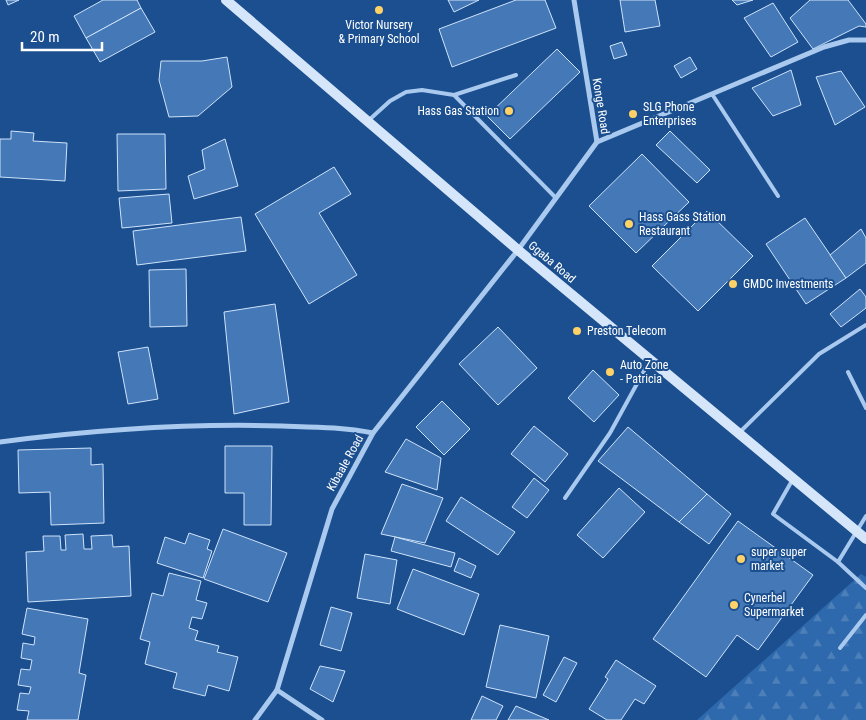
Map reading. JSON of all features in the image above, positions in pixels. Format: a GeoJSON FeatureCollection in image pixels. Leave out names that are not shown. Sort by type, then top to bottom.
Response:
{"type":"FeatureCollection","features":[{"type":"Feature","properties":{"kind":"main road","name":"Ggaba Road"},"geometry":{"type":"LineString","coordinates":[[226,0],[518,250],[862,536]]}},
{"type":"Feature","properties":{"kind":"street","name":"Konge Road"},"geometry":{"type":"LineString","coordinates":[[518,250],[597,142],[574,0]]}},
{"type":"Feature","properties":{"kind":"street"},"geometry":{"type":"LineString","coordinates":[[597,142],[824,47],[849,40],[866,40]]}},
{"type":"Feature","properties":{"kind":"street","name":"Kibaale Road"},"geometry":{"type":"LineString","coordinates":[[255,720],[277,690],[332,508],[373,433],[518,250]]}},
{"type":"Feature","properties":{"kind":"street"},"geometry":{"type":"LineString","coordinates":[[0,442],[75,432],[218,425],[349,429],[373,433]]}},
{"type":"Feature","properties":{"kind":"street"},"geometry":{"type":"LineString","coordinates":[[277,690],[322,720]]}},
{"type":"Feature","properties":{"kind":"lane"},"geometry":{"type":"LineString","coordinates":[[367,121],[390,101],[406,92],[422,90],[454,95],[516,75]]}},
{"type":"Feature","properties":{"kind":"lane"},"geometry":{"type":"LineString","coordinates":[[712,94],[778,196]]}},
{"type":"Feature","properties":{"kind":"lane"},"geometry":{"type":"LineString","coordinates":[[454,95],[556,198]]}},
{"type":"Feature","properties":{"kind":"lane"},"geometry":{"type":"LineString","coordinates":[[738,434],[819,354],[866,325]]}},
{"type":"Feature","properties":{"kind":"lane"},"geometry":{"type":"LineString","coordinates":[[565,498],[610,433],[650,360]]}},
{"type":"Feature","properties":{"kind":"lane"},"geometry":{"type":"LineString","coordinates":[[848,372],[866,408]]}},
{"type":"Feature","properties":{"kind":"lane"},"geometry":{"type":"LineString","coordinates":[[793,479],[773,514],[838,562],[866,588]]}},
{"type":"Feature","properties":{"kind":"lane"},"geometry":{"type":"LineString","coordinates":[[838,562],[862,536],[866,516]]}},
{"type":"Feature","properties":{"kind":"lane"},"geometry":{"type":"LineString","coordinates":[[840,648],[866,615]]}},
{"type":"Feature","properties":{"kind":"green space"},"geometry":{"type":"Polygon","coordinates":[[[861,574],[866,577],[866,720],[697,720],[861,574]]]}},
{"type":"Feature","properties":{"kind":"building"},"geometry":{"type":"Polygon","coordinates":[[[6,0],[19,0],[8,5],[6,0]]]}},
{"type":"Feature","properties":{"kind":"building"},"geometry":{"type":"Polygon","coordinates":[[[103,0],[137,0],[141,8],[86,38],[74,16],[103,0]]]}},
{"type":"Feature","properties":{"kind":"building"},"geometry":{"type":"Polygon","coordinates":[[[448,0],[479,0],[454,12],[448,0]]]}},
{"type":"Feature","properties":{"kind":"building"},"geometry":{"type":"Polygon","coordinates":[[[516,0],[545,0],[556,28],[452,67],[439,29],[516,0]]]}},
{"type":"Feature","properties":{"kind":"building"},"geometry":{"type":"Polygon","coordinates":[[[620,0],[655,0],[660,26],[625,32],[620,0]]]}},
{"type":"Feature","properties":{"kind":"building"},"geometry":{"type":"Polygon","coordinates":[[[732,0],[753,0],[737,5],[732,0]]]}},
{"type":"Feature","properties":{"kind":"building"},"geometry":{"type":"Polygon","coordinates":[[[810,0],[848,0],[866,24],[866,27],[859,26],[813,49],[790,18],[810,0]]]}},
{"type":"Feature","properties":{"kind":"building"},"geometry":{"type":"Polygon","coordinates":[[[773,3],[798,42],[771,57],[744,18],[773,3]]]}},
{"type":"Feature","properties":{"kind":"building"},"geometry":{"type":"Polygon","coordinates":[[[141,8],[155,32],[100,62],[86,38],[141,8]]]}},
{"type":"Feature","properties":{"kind":"building"},"geometry":{"type":"Polygon","coordinates":[[[622,42],[627,55],[614,59],[610,46],[622,42]]]}},
{"type":"Feature","properties":{"kind":"building"},"geometry":{"type":"Polygon","coordinates":[[[557,49],[580,72],[510,139],[487,116],[557,49]]]}},
{"type":"Feature","properties":{"kind":"building"},"geometry":{"type":"Polygon","coordinates":[[[227,57],[232,87],[198,116],[169,117],[159,80],[161,61],[202,61],[227,57]]]}},
{"type":"Feature","properties":{"kind":"building"},"geometry":{"type":"Polygon","coordinates":[[[690,57],[697,69],[681,78],[674,66],[690,57]]]}},
{"type":"Feature","properties":{"kind":"building"},"geometry":{"type":"Polygon","coordinates":[[[791,70],[801,105],[773,116],[752,88],[791,70]]]}},
{"type":"Feature","properties":{"kind":"building"},"geometry":{"type":"Polygon","coordinates":[[[841,71],[865,107],[835,125],[816,77],[841,71]]]}},
{"type":"Feature","properties":{"kind":"building"},"geometry":{"type":"Polygon","coordinates":[[[11,131],[34,133],[33,141],[67,143],[65,181],[0,177],[0,139],[11,139],[11,131]]]}},
{"type":"Feature","properties":{"kind":"building"},"geometry":{"type":"Polygon","coordinates":[[[670,131],[710,170],[697,183],[656,145],[670,131]]]}},
{"type":"Feature","properties":{"kind":"building"},"geometry":{"type":"Polygon","coordinates":[[[117,134],[165,134],[166,189],[118,191],[117,134]]]}},
{"type":"Feature","properties":{"kind":"building"},"geometry":{"type":"Polygon","coordinates":[[[225,139],[238,186],[194,199],[188,176],[205,169],[202,150],[225,139]]]}},
{"type":"Feature","properties":{"kind":"building"},"geometry":{"type":"Polygon","coordinates":[[[642,154],[689,202],[636,253],[589,206],[642,154]]]}},
{"type":"Feature","properties":{"kind":"building"},"geometry":{"type":"Polygon","coordinates":[[[334,167],[351,194],[319,213],[357,275],[309,304],[255,214],[334,167]]]}},
{"type":"Feature","properties":{"kind":"building"},"geometry":{"type":"Polygon","coordinates":[[[169,194],[172,223],[122,228],[119,198],[169,194]]]}},
{"type":"Feature","properties":{"kind":"building"},"geometry":{"type":"Polygon","coordinates":[[[707,211],[753,256],[698,311],[652,266],[707,211]]]}},
{"type":"Feature","properties":{"kind":"building"},"geometry":{"type":"Polygon","coordinates":[[[241,217],[246,251],[137,265],[133,231],[241,217]]]}},
{"type":"Feature","properties":{"kind":"building"},"geometry":{"type":"Polygon","coordinates":[[[805,218],[846,278],[806,304],[766,244],[805,218]]]}},
{"type":"Feature","properties":{"kind":"building"},"geometry":{"type":"Polygon","coordinates":[[[861,229],[866,238],[866,263],[846,278],[830,255],[861,229]]]}},
{"type":"Feature","properties":{"kind":"building"},"geometry":{"type":"Polygon","coordinates":[[[186,269],[187,326],[150,327],[149,270],[186,269]]]}},
{"type":"Feature","properties":{"kind":"building"},"geometry":{"type":"Polygon","coordinates":[[[860,289],[866,297],[866,308],[841,327],[830,314],[860,289]]]}},
{"type":"Feature","properties":{"kind":"building"},"geometry":{"type":"Polygon","coordinates":[[[275,304],[289,402],[234,414],[224,312],[275,304]]]}},
{"type":"Feature","properties":{"kind":"building"},"geometry":{"type":"Polygon","coordinates":[[[498,327],[537,368],[498,405],[459,364],[498,327]]]}},
{"type":"Feature","properties":{"kind":"building"},"geometry":{"type":"Polygon","coordinates":[[[148,347],[158,399],[128,404],[118,352],[148,347]]]}},
{"type":"Feature","properties":{"kind":"building"},"geometry":{"type":"Polygon","coordinates":[[[593,370],[619,395],[594,422],[568,398],[593,370]]]}},
{"type":"Feature","properties":{"kind":"building"},"geometry":{"type":"Polygon","coordinates":[[[442,401],[470,429],[444,455],[416,427],[442,401]]]}},
{"type":"Feature","properties":{"kind":"building"},"geometry":{"type":"Polygon","coordinates":[[[534,426],[568,454],[545,482],[511,454],[534,426]]]}},
{"type":"Feature","properties":{"kind":"building"},"geometry":{"type":"Polygon","coordinates":[[[628,427],[707,494],[679,522],[598,461],[628,427]]]}},
{"type":"Feature","properties":{"kind":"building"},"geometry":{"type":"Polygon","coordinates":[[[406,439],[441,458],[437,490],[385,472],[406,439]]]}},
{"type":"Feature","properties":{"kind":"building"},"geometry":{"type":"Polygon","coordinates":[[[225,446],[272,446],[271,525],[244,525],[244,493],[225,493],[225,446]]]}},
{"type":"Feature","properties":{"kind":"building"},"geometry":{"type":"Polygon","coordinates":[[[91,448],[91,465],[103,464],[104,523],[51,525],[50,492],[19,493],[18,450],[91,448]]]}},
{"type":"Feature","properties":{"kind":"building"},"geometry":{"type":"Polygon","coordinates":[[[534,478],[549,490],[527,518],[512,507],[534,478]]]}},
{"type":"Feature","properties":{"kind":"building"},"geometry":{"type":"Polygon","coordinates":[[[402,484],[443,498],[425,543],[381,534],[402,484]]]}},
{"type":"Feature","properties":{"kind":"building"},"geometry":{"type":"Polygon","coordinates":[[[619,488],[645,512],[603,558],[577,535],[619,488]]]}},
{"type":"Feature","properties":{"kind":"building"},"geometry":{"type":"Polygon","coordinates":[[[707,494],[731,514],[709,544],[679,522],[707,494]]]}},
{"type":"Feature","properties":{"kind":"building"},"geometry":{"type":"Polygon","coordinates":[[[461,497],[515,532],[498,555],[446,521],[461,497]]]}},
{"type":"Feature","properties":{"kind":"building","name":"Cynerbel Supermarket"},"geometry":{"type":"Polygon","coordinates":[[[738,521],[813,575],[758,650],[737,635],[706,677],[653,639],[738,521]]]}},
{"type":"Feature","properties":{"kind":"building"},"geometry":{"type":"Polygon","coordinates":[[[223,529],[287,553],[268,602],[204,579],[223,529]]]}},
{"type":"Feature","properties":{"kind":"building"},"geometry":{"type":"Polygon","coordinates":[[[189,533],[210,540],[207,549],[212,551],[203,578],[157,563],[165,537],[185,544],[189,533]]]}},
{"type":"Feature","properties":{"kind":"building"},"geometry":{"type":"Polygon","coordinates":[[[83,534],[84,549],[92,549],[91,536],[112,535],[113,547],[129,546],[131,596],[28,602],[26,552],[44,551],[43,536],[60,536],[61,550],[66,550],[65,535],[83,534]]]}},
{"type":"Feature","properties":{"kind":"building"},"geometry":{"type":"Polygon","coordinates":[[[395,537],[455,553],[451,567],[391,551],[395,537]]]}},
{"type":"Feature","properties":{"kind":"building"},"geometry":{"type":"Polygon","coordinates":[[[365,554],[397,560],[390,604],[357,598],[365,554]]]}},
{"type":"Feature","properties":{"kind":"building"},"geometry":{"type":"Polygon","coordinates":[[[459,558],[476,566],[471,578],[454,571],[459,558]]]}},
{"type":"Feature","properties":{"kind":"building"},"geometry":{"type":"Polygon","coordinates":[[[413,569],[479,594],[464,635],[397,609],[413,569]]]}},
{"type":"Feature","properties":{"kind":"building"},"geometry":{"type":"Polygon","coordinates":[[[169,573],[201,581],[196,600],[207,603],[202,619],[192,617],[189,628],[198,631],[195,640],[219,646],[217,652],[238,657],[229,691],[208,685],[205,696],[173,688],[177,673],[145,664],[150,642],[140,639],[152,593],[163,596],[169,573]]]}},
{"type":"Feature","properties":{"kind":"building"},"geometry":{"type":"Polygon","coordinates":[[[331,607],[352,613],[341,651],[320,645],[331,607]]]}},
{"type":"Feature","properties":{"kind":"building"},"geometry":{"type":"Polygon","coordinates":[[[27,608],[88,619],[79,673],[86,675],[78,720],[27,720],[29,711],[17,710],[20,693],[29,694],[31,687],[18,685],[21,669],[30,670],[32,660],[21,658],[23,643],[34,645],[35,637],[22,634],[27,608]]]}},
{"type":"Feature","properties":{"kind":"building"},"geometry":{"type":"Polygon","coordinates":[[[500,625],[549,636],[536,698],[486,687],[500,625]]]}},
{"type":"Feature","properties":{"kind":"building"},"geometry":{"type":"Polygon","coordinates":[[[564,657],[577,663],[556,702],[543,695],[564,657]]]}},
{"type":"Feature","properties":{"kind":"building"},"geometry":{"type":"Polygon","coordinates":[[[616,660],[656,686],[644,704],[635,699],[621,720],[607,720],[589,709],[608,679],[605,677],[616,660]]]}},
{"type":"Feature","properties":{"kind":"building"},"geometry":{"type":"Polygon","coordinates":[[[320,666],[345,671],[333,702],[310,689],[320,666]]]}},
{"type":"Feature","properties":{"kind":"building"},"geometry":{"type":"Polygon","coordinates":[[[482,696],[503,706],[496,720],[471,720],[482,696]]]}},
{"type":"Feature","properties":{"kind":"building"},"geometry":{"type":"Polygon","coordinates":[[[516,706],[549,720],[508,720],[516,706]]]}},
{"type":"Feature","properties":{"kind":"place","name":"Victor Nursery & Primary School"},"geometry":{"type":"Point","coordinates":[379,10]}},
{"type":"Feature","properties":{"kind":"place","name":"Hass Gas Station"},"geometry":{"type":"Point","coordinates":[509,111]}},
{"type":"Feature","properties":{"kind":"place","name":"SLG Phone Enterprises"},"geometry":{"type":"Point","coordinates":[633,114]}},
{"type":"Feature","properties":{"kind":"place","name":"Hass Gass Station Restaurant"},"geometry":{"type":"Point","coordinates":[629,224]}},
{"type":"Feature","properties":{"kind":"place","name":"GMDC Investments"},"geometry":{"type":"Point","coordinates":[733,284]}},
{"type":"Feature","properties":{"kind":"place","name":"Preston Telecom"},"geometry":{"type":"Point","coordinates":[577,331]}},
{"type":"Feature","properties":{"kind":"place","name":"Auto Zone - Patricia"},"geometry":{"type":"Point","coordinates":[610,372]}},
{"type":"Feature","properties":{"kind":"place","name":"super super market"},"geometry":{"type":"Point","coordinates":[741,559]}},
{"type":"Feature","properties":{"kind":"place","name":"Cynerbel Supermarket"},"geometry":{"type":"Point","coordinates":[734,605]}}]}
